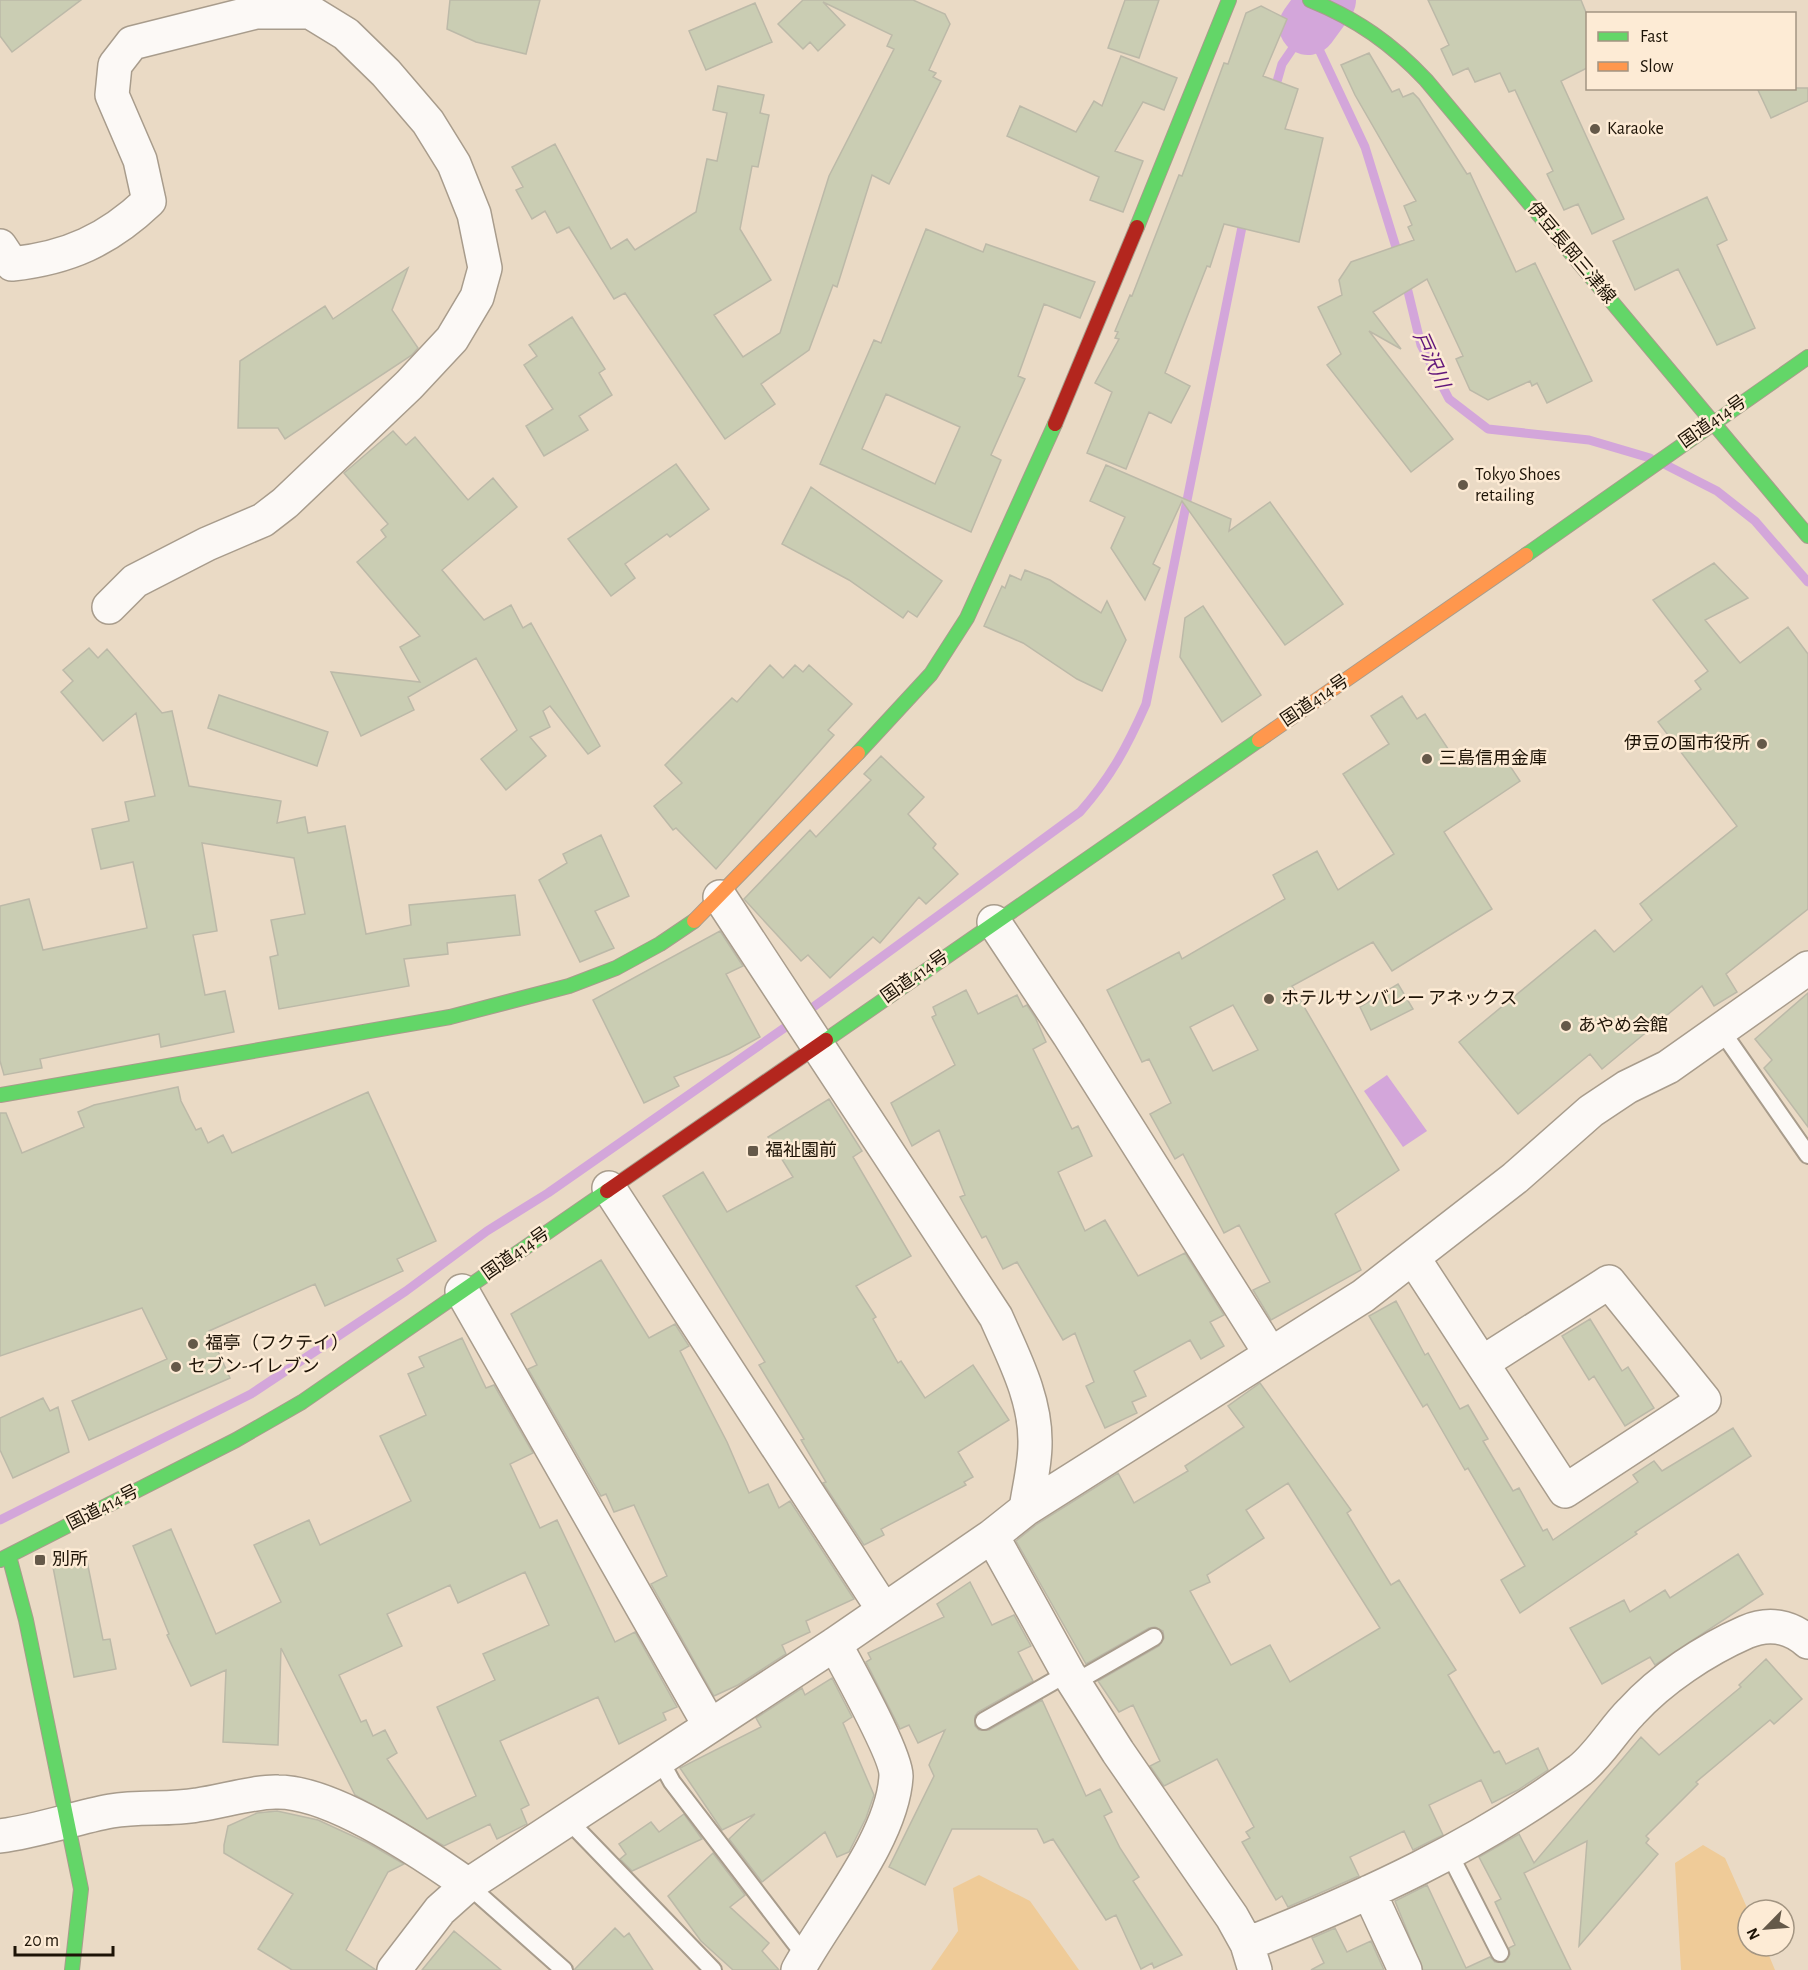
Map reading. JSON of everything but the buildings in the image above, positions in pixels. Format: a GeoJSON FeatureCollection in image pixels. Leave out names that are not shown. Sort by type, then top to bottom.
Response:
{"type":"FeatureCollection","features":[{"type":"Feature","properties":{"kind":"main road"},"geometry":{"type":"LineString","coordinates":[[0,1095],[405,1025],[523,999],[616,968],[660,944],[702,915],[909,701],[931,674],[967,618],[1078,373],[1229,0]]}},
{"type":"Feature","properties":{"kind":"main road","name":"伊豆長岡三津線"},"geometry":{"type":"LineString","coordinates":[[1310,0],[1368,25],[1398,49],[1443,98],[1711,423],[1808,536]]}},
{"type":"Feature","properties":{"kind":"main road","name":"国道414号"},"geometry":{"type":"LineString","coordinates":[[4,1558],[236,1440],[292,1407],[609,1188],[814,1039],[994,922],[1430,622],[1808,357]]}},
{"type":"Feature","properties":{"kind":"main road"},"geometry":{"type":"LineString","coordinates":[[4,1558],[26,1620],[81,1889],[72,1970]]}},
{"type":"Feature","properties":{"kind":"street"},"geometry":{"type":"LineString","coordinates":[[0,246],[12,264],[47,260],[86,245],[126,223],[148,201],[140,160],[112,95],[115,65],[132,43],[256,12],[310,12],[346,34],[386,72],[428,122],[454,164],[474,214],[485,268],[477,297],[453,339],[409,385],[263,520],[156,569],[135,581],[109,606]]}},
{"type":"Feature","properties":{"kind":"street"},"geometry":{"type":"LineString","coordinates":[[720,897],[996,1317],[1024,1382],[1033,1414],[1036,1445],[1026,1509]]}},
{"type":"Feature","properties":{"kind":"street"},"geometry":{"type":"LineString","coordinates":[[994,922],[1069,1035],[1270,1353]]}},
{"type":"Feature","properties":{"kind":"street"},"geometry":{"type":"LineString","coordinates":[[394,1970],[440,1910],[468,1885],[569,1821],[835,1644],[992,1536],[1026,1509],[1270,1353],[1320,1325],[1414,1259],[1515,1178],[1591,1111],[1627,1086],[1668,1067],[1808,968]]}},
{"type":"Feature","properties":{"kind":"street"},"geometry":{"type":"LineString","coordinates":[[609,1188],[884,1609]]}},
{"type":"Feature","properties":{"kind":"street"},"geometry":{"type":"LineString","coordinates":[[1414,1259],[1565,1491],[1704,1400],[1609,1282],[1482,1363]]}},
{"type":"Feature","properties":{"kind":"street"},"geometry":{"type":"LineString","coordinates":[[462,1291],[710,1726]]}},
{"type":"Feature","properties":{"kind":"street"},"geometry":{"type":"LineString","coordinates":[[992,1536],[1071,1678],[1118,1752],[1202,1870],[1251,1957],[1369,1892],[1449,1853],[1581,1768],[1631,1711],[1663,1682],[1722,1644],[1748,1631],[1773,1626],[1796,1631],[1808,1642]]}},
{"type":"Feature","properties":{"kind":"street"},"geometry":{"type":"LineString","coordinates":[[802,1962],[875,1846],[889,1807],[897,1774],[884,1742],[835,1644]]}},
{"type":"Feature","properties":{"kind":"street"},"geometry":{"type":"LineString","coordinates":[[0,1836],[111,1811],[192,1806],[278,1792],[315,1799],[372,1825],[415,1848],[468,1885]]}},
{"type":"Feature","properties":{"kind":"street"},"geometry":{"type":"LineString","coordinates":[[1369,1892],[1405,1970]]}},
{"type":"Feature","properties":{"kind":"lane"},"geometry":{"type":"LineString","coordinates":[[1720,1030],[1808,1155]]}},
{"type":"Feature","properties":{"kind":"lane"},"geometry":{"type":"LineString","coordinates":[[984,1720],[1154,1637]]}},
{"type":"Feature","properties":{"kind":"lane"},"geometry":{"type":"LineString","coordinates":[[660,1760],[672,1782],[796,1944],[802,1962]]}},
{"type":"Feature","properties":{"kind":"lane"},"geometry":{"type":"LineString","coordinates":[[569,1821],[713,1970]]}},
{"type":"Feature","properties":{"kind":"lane"},"geometry":{"type":"LineString","coordinates":[[1449,1853],[1500,1953]]}},
{"type":"Feature","properties":{"kind":"lane"},"geometry":{"type":"LineString","coordinates":[[468,1885],[564,1970]]}},
{"type":"Feature","properties":{"kind":"shaded area"},"geometry":{"type":"Polygon","coordinates":[[[1387,1075],[1427,1131],[1403,1147],[1364,1091],[1387,1075]]]}},
{"type":"Feature","properties":{"kind":"shaded area"},"geometry":{"type":"Polygon","coordinates":[[[1703,1845],[1725,1858],[1743,1898],[1736,1898],[1736,1958],[1770,1958],[1775,1970],[1681,1970],[1675,1863],[1703,1845]]]}},
{"type":"Feature","properties":{"kind":"shaded area"},"geometry":{"type":"Polygon","coordinates":[[[979,1875],[1030,1901],[1079,1970],[931,1970],[958,1931],[953,1888],[979,1875]]]}},
{"type":"Feature","properties":{"kind":"waterway","name":"戸沢川"},"geometry":{"type":"LineString","coordinates":[[1308,26],[1327,0]]}},
{"type":"Feature","properties":{"kind":"waterway","name":"戸沢川"},"geometry":{"type":"LineString","coordinates":[[1308,26],[1365,147],[1399,257]]}},
{"type":"Feature","properties":{"kind":"waterway"},"geometry":{"type":"LineString","coordinates":[[1274,92],[1282,64],[1308,26]]}},
{"type":"Feature","properties":{"kind":"waterway"},"geometry":{"type":"LineString","coordinates":[[0,1520],[251,1394],[406,1291],[487,1231],[548,1193],[790,1024],[1080,812],[1118,761],[1146,704],[1244,217]]}},
{"type":"Feature","properties":{"kind":"waterway","name":"戸沢川"},"geometry":{"type":"LineString","coordinates":[[1405,279],[1421,345],[1449,399],[1488,429],[1589,440],[1650,458]]}},
{"type":"Feature","properties":{"kind":"waterway","name":"戸沢川"},"geometry":{"type":"LineString","coordinates":[[1666,465],[1717,491],[1755,521],[1808,582]]}},
{"type":"Feature","properties":{"kind":"traffic: fast"},"geometry":{"type":"LineString","coordinates":[[1137,227],[1229,0]]}},
{"type":"Feature","properties":{"kind":"traffic: fast"},"geometry":{"type":"LineString","coordinates":[[1310,0],[1343,15],[1373,34],[1400,55],[1426,80],[1808,536]]}},
{"type":"Feature","properties":{"kind":"traffic: fast"},"geometry":{"type":"LineString","coordinates":[[1526,555],[1808,357]]}},
{"type":"Feature","properties":{"kind":"traffic: fast"},"geometry":{"type":"LineString","coordinates":[[858,753],[931,674],[967,618],[1055,424]]}},
{"type":"Feature","properties":{"kind":"traffic: fast"},"geometry":{"type":"LineString","coordinates":[[826,1040],[1259,740]]}},
{"type":"Feature","properties":{"kind":"traffic: fast"},"geometry":{"type":"LineString","coordinates":[[0,1095],[450,1017],[569,986],[616,968],[660,944],[694,921]]}},
{"type":"Feature","properties":{"kind":"traffic: fast"},"geometry":{"type":"LineString","coordinates":[[0,1560],[236,1440],[302,1402],[607,1191]]}},
{"type":"Feature","properties":{"kind":"traffic: fast"},"geometry":{"type":"LineString","coordinates":[[9,1556],[26,1620],[81,1889],[72,1970]]}},
{"type":"Feature","properties":{"kind":"traffic: slow"},"geometry":{"type":"LineString","coordinates":[[1259,740],[1526,555]]}},
{"type":"Feature","properties":{"kind":"traffic: slow"},"geometry":{"type":"LineString","coordinates":[[694,921],[858,753]]}},
{"type":"Feature","properties":{"kind":"traffic: jam"},"geometry":{"type":"LineString","coordinates":[[1055,424],[1137,227]]}},
{"type":"Feature","properties":{"kind":"traffic: jam"},"geometry":{"type":"LineString","coordinates":[[607,1191],[826,1040]]}},
{"type":"Feature","properties":{"kind":"place","name":"Karaoke"},"geometry":{"type":"Point","coordinates":[1595,129]}},
{"type":"Feature","properties":{"kind":"place","name":"Tokyo Shoes retailing"},"geometry":{"type":"Point","coordinates":[1463,485]}},
{"type":"Feature","properties":{"kind":"place","name":"伊豆の国市役所"},"geometry":{"type":"Point","coordinates":[1762,744]}},
{"type":"Feature","properties":{"kind":"place","name":"三島信用金庫"},"geometry":{"type":"Point","coordinates":[1427,759]}},
{"type":"Feature","properties":{"kind":"place","name":"ホテルサンバレー アネックス"},"geometry":{"type":"Point","coordinates":[1269,999]}},
{"type":"Feature","properties":{"kind":"place","name":"あやめ会館"},"geometry":{"type":"Point","coordinates":[1566,1026]}},
{"type":"Feature","properties":{"kind":"place","name":"福祉園前"},"geometry":{"type":"Point","coordinates":[753,1151]}},
{"type":"Feature","properties":{"kind":"place","name":"福亭（フクテイ）"},"geometry":{"type":"Point","coordinates":[193,1344]}},
{"type":"Feature","properties":{"kind":"place","name":"セブン-イレブン"},"geometry":{"type":"Point","coordinates":[176,1367]}},
{"type":"Feature","properties":{"kind":"place","name":"別所"},"geometry":{"type":"Point","coordinates":[40,1560]}}]}
